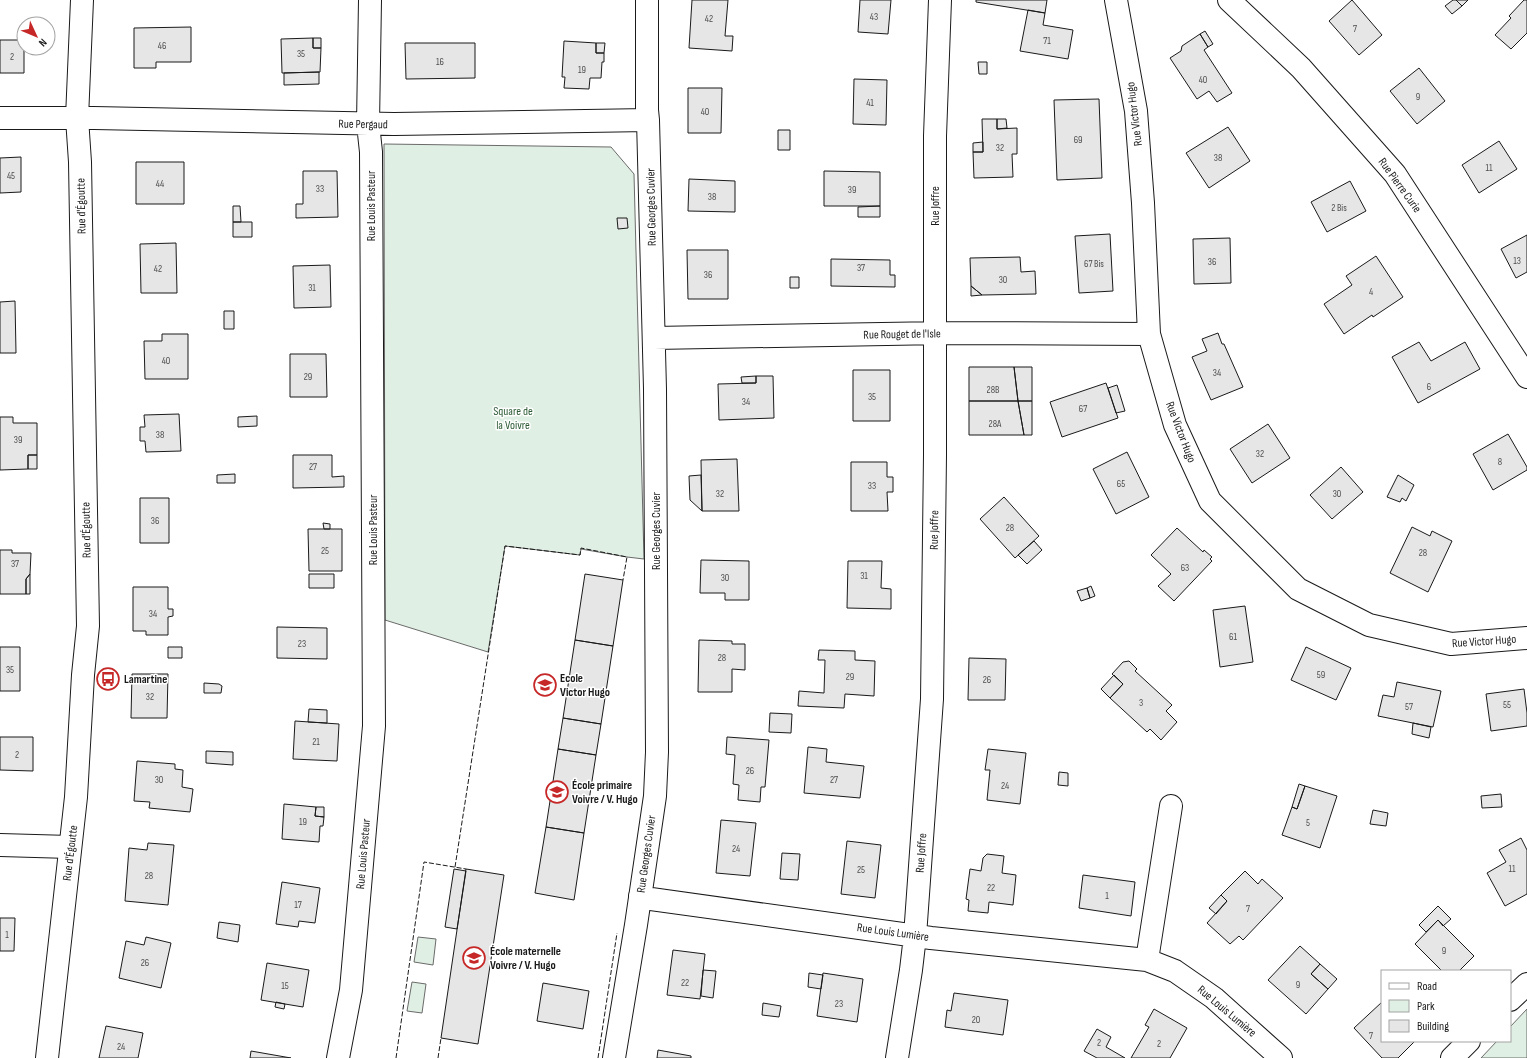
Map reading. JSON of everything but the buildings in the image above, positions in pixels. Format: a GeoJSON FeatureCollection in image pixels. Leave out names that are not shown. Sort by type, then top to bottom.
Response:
{"type":"FeatureCollection","features":[{"type":"Feature","properties":{"kind":"street","name":"Rue d'Égoutte"},"geometry":{"type":"LineString","coordinates":[[47,1058],[76,797],[83,675],[88,626],[80,162],[77,118],[82,0]]}},
{"type":"Feature","properties":{"kind":"street","name":"Rue Louis Pasteur"},"geometry":{"type":"LineString","coordinates":[[338,1058],[352,990],[374,726],[371,160],[368,124],[370,0]]}},
{"type":"Feature","properties":{"kind":"street","name":"Rue Georges Cuvier"},"geometry":{"type":"LineString","coordinates":[[614,1058],[655,796],[657,752],[654,338],[647,110],[647,0]]}},
{"type":"Feature","properties":{"kind":"street","name":"Rue Joffre"},"geometry":{"type":"LineString","coordinates":[[897,1058],[915,936],[932,699],[935,456],[934,136],[940,0]]}},
{"type":"Feature","properties":{"kind":"street","name":"Rue Victor Hugo"},"geometry":{"type":"LineString","coordinates":[[1116,0],[1136,111],[1149,334],[1176,425],[1210,501],[1298,589],[1369,625],[1451,644],[1527,638]]}},
{"type":"Feature","properties":{"kind":"street","name":"Rue Pierre Curie"},"geometry":{"type":"LineString","coordinates":[[1229,0],[1301,68],[1396,174],[1527,377]]}},
{"type":"Feature","properties":{"kind":"street","name":"Rue Pergaud"},"geometry":{"type":"LineString","coordinates":[[0,118],[77,118],[368,124],[648,120]]}},
{"type":"Feature","properties":{"kind":"street","name":"Rue Rouget de l'Isle"},"geometry":{"type":"LineString","coordinates":[[654,338],[935,334],[1149,334]]}},
{"type":"Feature","properties":{"kind":"street"},"geometry":{"type":"LineString","coordinates":[[1147,960],[1171,806]]}},
{"type":"Feature","properties":{"kind":"street"},"geometry":{"type":"LineString","coordinates":[[0,845],[70,847]]}},
{"type":"Feature","properties":{"kind":"street","name":"Rue Louis Lumière"},"geometry":{"type":"LineString","coordinates":[[640,896],[651,899],[915,936],[1147,960],[1175,971],[1214,998],[1281,1058]]}},
{"type":"Feature","properties":{"kind":"street"},"geometry":{"type":"LineString","coordinates":[[1511,999],[1527,984]]}},
{"type":"Feature","properties":{"kind":"street"},"geometry":{"type":"LineString","coordinates":[[1452,1058],[1468,1042]]}},
{"type":"Feature","properties":{"kind":"green space","name":"Square de la Voivre"},"geometry":{"type":"Polygon","coordinates":[[[384,144],[611,147],[634,174],[644,559],[581,549],[580,555],[505,546],[488,652],[385,620],[384,144]]]}},
{"type":"Feature","properties":{"kind":"green space"},"geometry":{"type":"Polygon","coordinates":[[[418,937],[436,939],[433,965],[414,962],[418,937]]]}},
{"type":"Feature","properties":{"kind":"green space"},"geometry":{"type":"Polygon","coordinates":[[[412,982],[426,984],[422,1013],[407,1011],[412,982]]]}},
{"type":"Feature","properties":{"kind":"green space"},"geometry":{"type":"Polygon","coordinates":[[[1527,1009],[1527,1058],[1481,1058],[1496,1042],[1511,1042],[1511,1026],[1527,1009]]]}},
{"type":"Feature","properties":{"kind":"fence"},"geometry":{"type":"LineString","coordinates":[[455,867],[505,546],[580,555],[581,548],[627,557],[623,580]]}},
{"type":"Feature","properties":{"kind":"fence"},"geometry":{"type":"LineString","coordinates":[[396,1058],[424,862],[466,869]]}},
{"type":"Feature","properties":{"kind":"fence"},"geometry":{"type":"LineString","coordinates":[[598,1058],[617,933]]}},
{"type":"Feature","properties":{"kind":"fence"},"geometry":{"type":"LineString","coordinates":[[438,1058],[441,1038]]}},
{"type":"Feature","properties":{"kind":"place","name":"Lamartine"},"geometry":{"type":"Point","coordinates":[108,679]}},
{"type":"Feature","properties":{"kind":"place","name":"Ecole Victor Hugo"},"geometry":{"type":"Point","coordinates":[545,685]}},
{"type":"Feature","properties":{"kind":"place","name":"École primaire Voivre / V. Hugo"},"geometry":{"type":"Point","coordinates":[557,792]}},
{"type":"Feature","properties":{"kind":"place","name":"École maternelle Voivre / V. Hugo"},"geometry":{"type":"Point","coordinates":[474,958]}}]}
